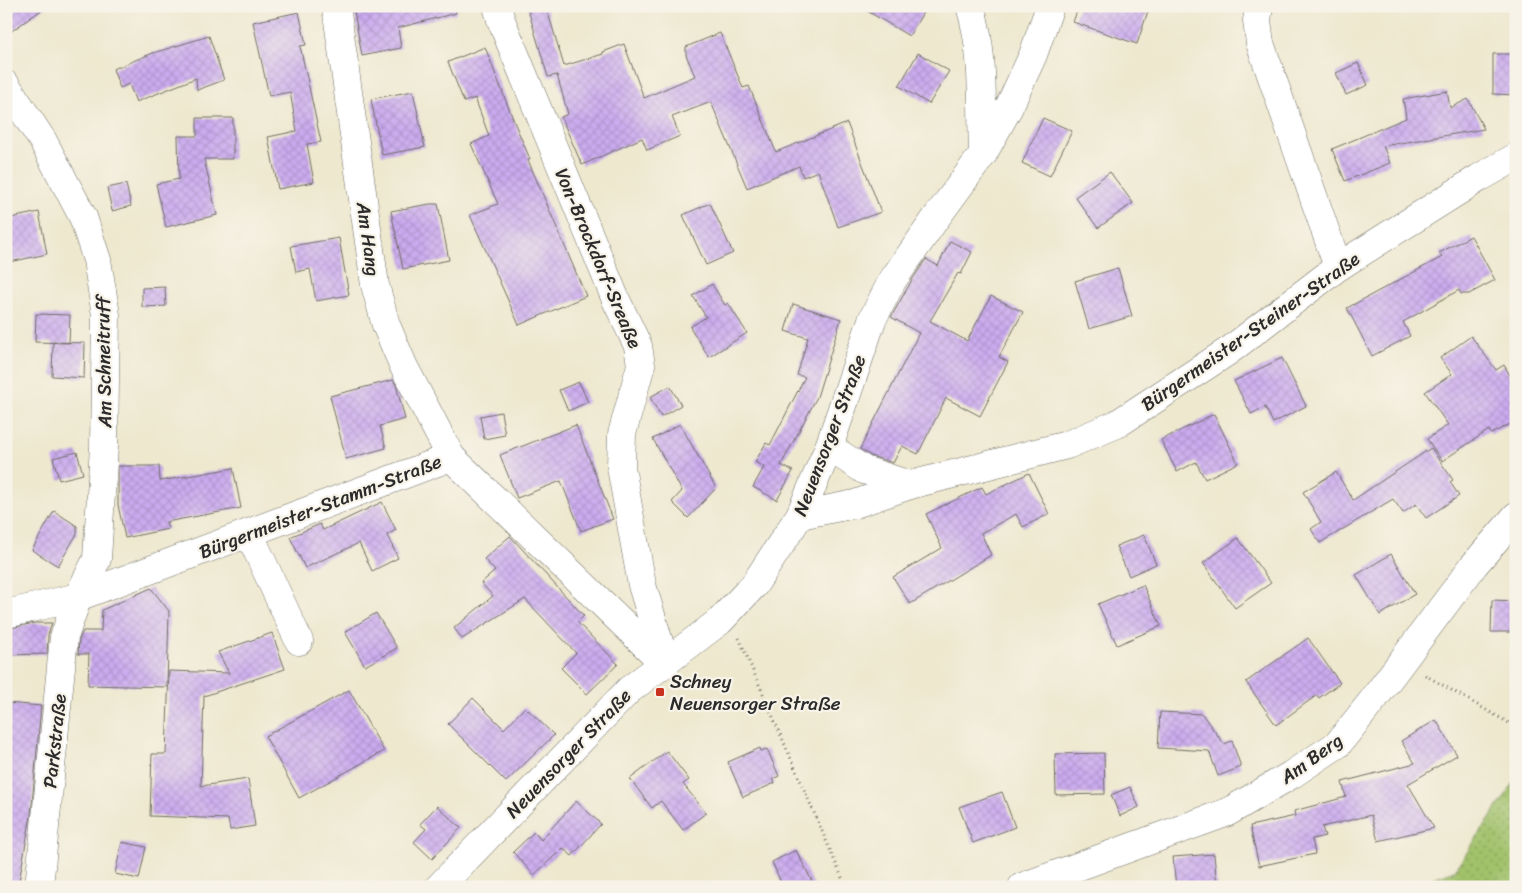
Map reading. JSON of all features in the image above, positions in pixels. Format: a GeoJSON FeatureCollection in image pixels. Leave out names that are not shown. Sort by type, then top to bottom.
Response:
{"type":"FeatureCollection","features":[{"type":"Feature","properties":{"kind":"street","name":"Am Hang"},"geometry":{"type":"LineString","coordinates":[[336,6],[375,285],[386,325],[404,366],[451,456]]}},
{"type":"Feature","properties":{"kind":"street","name":"Von-Brockdorf-Sreaße"},"geometry":{"type":"LineString","coordinates":[[498,6],[501,20],[612,291],[638,346],[641,365],[622,434],[621,467],[642,585],[665,664]]}},
{"type":"Feature","properties":{"kind":"street"},"geometry":{"type":"LineString","coordinates":[[970,6],[974,19],[981,66],[983,154]]}},
{"type":"Feature","properties":{"kind":"street","name":"Neuensorger Straße"},"geometry":{"type":"LineString","coordinates":[[439,887],[629,690],[720,621],[754,585],[800,515],[829,447],[872,320],[892,281],[983,154],[1009,107],[1033,55],[1050,6]]}},
{"type":"Feature","properties":{"kind":"street"},"geometry":{"type":"LineString","coordinates":[[1259,6],[1260,43],[1338,267]]}},
{"type":"Feature","properties":{"kind":"street","name":"Am Schneitruff"},"geometry":{"type":"LineString","coordinates":[[6,85],[43,141],[83,217],[97,260],[106,315],[104,446],[97,559],[78,597]]}},
{"type":"Feature","properties":{"kind":"street","name":"Bürgermeister-Steiner-Straße"},"geometry":{"type":"LineString","coordinates":[[800,515],[855,504],[910,485],[1068,445],[1117,424],[1230,350],[1338,267],[1479,178],[1516,157]]}},
{"type":"Feature","properties":{"kind":"street"},"geometry":{"type":"LineString","coordinates":[[829,447],[864,470],[910,485]]}},
{"type":"Feature","properties":{"kind":"street","name":"Bürgermeister-Stamm-Straße"},"geometry":{"type":"LineString","coordinates":[[6,614],[78,597],[451,456],[665,664]]}},
{"type":"Feature","properties":{"kind":"street","name":"Am Berg"},"geometry":{"type":"LineString","coordinates":[[1022,887],[1228,812],[1291,775],[1338,744],[1474,565],[1516,516]]}},
{"type":"Feature","properties":{"kind":"street"},"geometry":{"type":"LineString","coordinates":[[249,533],[299,641]]}},
{"type":"Feature","properties":{"kind":"street","name":"Parkstraße"},"geometry":{"type":"LineString","coordinates":[[39,887],[64,636],[78,597]]}},
{"type":"Feature","properties":{"kind":"path"},"geometry":{"type":"LineString","coordinates":[[728,612],[846,887]]}},
{"type":"Feature","properties":{"kind":"path"},"geometry":{"type":"LineString","coordinates":[[1402,661],[1516,727]]}},
{"type":"Feature","properties":{"kind":"green space"},"geometry":{"type":"Polygon","coordinates":[[[1516,780],[1516,887],[1408,887],[1455,870],[1516,780]]]}},
{"type":"Feature","properties":{"kind":"building"},"geometry":{"type":"Polygon","coordinates":[[[6,6],[47,6],[6,35],[6,6]]]}},
{"type":"Feature","properties":{"kind":"building"},"geometry":{"type":"Polygon","coordinates":[[[381,6],[455,6],[456,13],[398,28],[401,48],[362,56],[354,11],[381,6]]]}},
{"type":"Feature","properties":{"kind":"building"},"geometry":{"type":"Polygon","coordinates":[[[527,6],[546,6],[564,66],[603,54],[603,52],[624,44],[644,98],[695,76],[686,55],[686,47],[720,33],[743,88],[749,86],[776,152],[847,123],[881,212],[838,227],[818,171],[803,177],[799,166],[747,188],[711,102],[672,117],[680,136],[647,150],[642,138],[582,165],[561,117],[568,114],[557,75],[548,77],[527,6]]]}},
{"type":"Feature","properties":{"kind":"building"},"geometry":{"type":"Polygon","coordinates":[[[859,6],[927,6],[909,36],[859,6]]]}},
{"type":"Feature","properties":{"kind":"building"},"geometry":{"type":"Polygon","coordinates":[[[1079,6],[1135,6],[1148,11],[1137,44],[1073,22],[1079,6]]]}},
{"type":"Feature","properties":{"kind":"building"},"geometry":{"type":"Polygon","coordinates":[[[299,12],[306,45],[300,46],[321,142],[307,144],[314,182],[278,189],[268,137],[297,131],[290,92],[269,96],[253,22],[299,12]]]}},
{"type":"Feature","properties":{"kind":"building"},"geometry":{"type":"Polygon","coordinates":[[[209,36],[224,80],[197,90],[196,78],[136,102],[129,84],[120,88],[113,69],[153,53],[209,36]]]}},
{"type":"Feature","properties":{"kind":"building"},"geometry":{"type":"Polygon","coordinates":[[[485,47],[530,159],[528,160],[586,296],[519,325],[470,215],[498,204],[471,144],[489,136],[475,98],[464,102],[448,62],[485,47]]]}},
{"type":"Feature","properties":{"kind":"building"},"geometry":{"type":"Polygon","coordinates":[[[918,53],[949,71],[929,104],[899,86],[918,53]]]}},
{"type":"Feature","properties":{"kind":"building"},"geometry":{"type":"Polygon","coordinates":[[[1493,54],[1516,54],[1516,95],[1493,94],[1493,54]]]}},
{"type":"Feature","properties":{"kind":"building"},"geometry":{"type":"Polygon","coordinates":[[[1358,63],[1368,85],[1346,95],[1336,73],[1358,63]]]}},
{"type":"Feature","properties":{"kind":"building"},"geometry":{"type":"Polygon","coordinates":[[[413,91],[425,147],[382,155],[371,99],[413,91]]]}},
{"type":"Feature","properties":{"kind":"building"},"geometry":{"type":"Polygon","coordinates":[[[1447,91],[1450,108],[1468,99],[1484,129],[1383,146],[1390,163],[1345,181],[1332,149],[1406,118],[1403,99],[1447,91]]]}},
{"type":"Feature","properties":{"kind":"building"},"geometry":{"type":"Polygon","coordinates":[[[197,118],[233,118],[233,159],[204,159],[217,215],[166,227],[156,184],[179,179],[178,136],[197,136],[197,118]]]}},
{"type":"Feature","properties":{"kind":"building"},"geometry":{"type":"Polygon","coordinates":[[[1043,118],[1072,131],[1050,176],[1022,163],[1043,118]]]}},
{"type":"Feature","properties":{"kind":"building"},"geometry":{"type":"Polygon","coordinates":[[[1110,172],[1133,203],[1098,228],[1075,197],[1110,172]]]}},
{"type":"Feature","properties":{"kind":"building"},"geometry":{"type":"Polygon","coordinates":[[[126,184],[131,206],[112,211],[107,188],[126,184]]]}},
{"type":"Feature","properties":{"kind":"building"},"geometry":{"type":"Polygon","coordinates":[[[710,203],[733,253],[706,265],[683,215],[710,203]]]}},
{"type":"Feature","properties":{"kind":"building"},"geometry":{"type":"Polygon","coordinates":[[[438,204],[449,260],[403,269],[391,211],[438,204]]]}},
{"type":"Feature","properties":{"kind":"building"},"geometry":{"type":"Polygon","coordinates":[[[39,212],[47,254],[10,262],[6,244],[6,219],[39,212]]]}},
{"type":"Feature","properties":{"kind":"building"},"geometry":{"type":"Polygon","coordinates":[[[1471,236],[1495,280],[1469,294],[1461,294],[1459,290],[1403,322],[1410,336],[1372,356],[1347,308],[1442,257],[1439,253],[1471,236]]]}},
{"type":"Feature","properties":{"kind":"building"},"geometry":{"type":"Polygon","coordinates":[[[339,238],[349,295],[316,301],[310,269],[296,272],[291,246],[339,238]]]}},
{"type":"Feature","properties":{"kind":"building"},"geometry":{"type":"Polygon","coordinates":[[[950,241],[972,252],[961,274],[958,273],[930,321],[967,341],[991,296],[1023,312],[999,357],[1008,362],[980,416],[946,398],[918,454],[902,446],[893,463],[871,456],[860,449],[919,333],[891,317],[926,259],[938,266],[950,241]]]}},
{"type":"Feature","properties":{"kind":"building"},"geometry":{"type":"Polygon","coordinates":[[[1118,268],[1132,316],[1089,329],[1075,281],[1118,268]]]}},
{"type":"Feature","properties":{"kind":"building"},"geometry":{"type":"Polygon","coordinates":[[[712,284],[725,305],[728,303],[747,333],[709,357],[690,327],[706,317],[693,296],[712,284]]]}},
{"type":"Feature","properties":{"kind":"building"},"geometry":{"type":"Polygon","coordinates":[[[165,287],[166,306],[142,307],[142,288],[165,287]]]}},
{"type":"Feature","properties":{"kind":"building"},"geometry":{"type":"Polygon","coordinates":[[[793,304],[841,319],[817,397],[781,465],[793,471],[777,500],[753,487],[764,467],[755,462],[766,443],[770,445],[805,377],[797,375],[808,338],[785,331],[793,304]]]}},
{"type":"Feature","properties":{"kind":"building"},"geometry":{"type":"Polygon","coordinates":[[[36,314],[70,315],[69,343],[35,342],[36,314]]]}},
{"type":"Feature","properties":{"kind":"building"},"geometry":{"type":"Polygon","coordinates":[[[1471,336],[1496,370],[1504,365],[1516,386],[1516,421],[1491,434],[1489,430],[1442,461],[1427,439],[1448,425],[1425,392],[1452,374],[1440,358],[1471,336]]]}},
{"type":"Feature","properties":{"kind":"building"},"geometry":{"type":"Polygon","coordinates":[[[53,342],[85,343],[84,378],[52,376],[53,342]]]}},
{"type":"Feature","properties":{"kind":"building"},"geometry":{"type":"Polygon","coordinates":[[[1282,358],[1306,406],[1273,423],[1265,407],[1251,414],[1234,381],[1282,358]]]}},
{"type":"Feature","properties":{"kind":"building"},"geometry":{"type":"Polygon","coordinates":[[[393,380],[405,419],[380,426],[386,448],[346,459],[330,396],[393,380]]]}},
{"type":"Feature","properties":{"kind":"building"},"geometry":{"type":"Polygon","coordinates":[[[579,382],[588,402],[568,411],[559,390],[579,382]]]}},
{"type":"Feature","properties":{"kind":"building"},"geometry":{"type":"Polygon","coordinates":[[[670,386],[681,405],[661,417],[650,397],[670,386]]]}},
{"type":"Feature","properties":{"kind":"building"},"geometry":{"type":"Polygon","coordinates":[[[501,412],[505,435],[484,439],[480,416],[501,412]]]}},
{"type":"Feature","properties":{"kind":"building"},"geometry":{"type":"Polygon","coordinates":[[[1214,414],[1238,463],[1205,479],[1196,462],[1177,472],[1161,440],[1214,414]]]}},
{"type":"Feature","properties":{"kind":"building"},"geometry":{"type":"Polygon","coordinates":[[[680,424],[716,488],[688,518],[672,502],[682,491],[653,439],[680,424]]]}},
{"type":"Feature","properties":{"kind":"building"},"geometry":{"type":"Polygon","coordinates":[[[576,425],[613,519],[581,531],[561,481],[517,498],[500,455],[576,425]]]}},
{"type":"Feature","properties":{"kind":"building"},"geometry":{"type":"Polygon","coordinates":[[[1431,448],[1453,480],[1450,482],[1459,496],[1426,518],[1416,504],[1403,513],[1393,499],[1320,543],[1311,529],[1321,522],[1303,492],[1336,472],[1353,500],[1431,448]]]}},
{"type":"Feature","properties":{"kind":"building"},"geometry":{"type":"Polygon","coordinates":[[[77,452],[83,474],[59,480],[53,458],[77,452]]]}},
{"type":"Feature","properties":{"kind":"building"},"geometry":{"type":"Polygon","coordinates":[[[118,466],[159,466],[160,481],[233,468],[241,508],[166,522],[168,529],[125,538],[118,505],[118,466]]]}},
{"type":"Feature","properties":{"kind":"building"},"geometry":{"type":"Polygon","coordinates":[[[1029,473],[1049,514],[1023,527],[1016,514],[981,533],[991,555],[910,604],[893,577],[942,548],[926,514],[982,487],[986,494],[1029,473]]]}},
{"type":"Feature","properties":{"kind":"building"},"geometry":{"type":"Polygon","coordinates":[[[382,502],[396,530],[387,535],[398,558],[372,571],[359,543],[305,568],[290,537],[320,524],[323,530],[382,502]]]}},
{"type":"Feature","properties":{"kind":"building"},"geometry":{"type":"Polygon","coordinates":[[[54,511],[77,526],[77,534],[58,566],[32,550],[54,511]]]}},
{"type":"Feature","properties":{"kind":"building"},"geometry":{"type":"Polygon","coordinates":[[[1144,535],[1156,564],[1129,576],[1116,546],[1144,535]]]}},
{"type":"Feature","properties":{"kind":"building"},"geometry":{"type":"Polygon","coordinates":[[[510,536],[584,616],[577,622],[618,664],[587,694],[561,668],[576,653],[525,599],[462,639],[454,628],[493,596],[481,583],[495,571],[484,559],[510,536]]]}},
{"type":"Feature","properties":{"kind":"building"},"geometry":{"type":"Polygon","coordinates":[[[1238,538],[1271,583],[1235,608],[1203,563],[1238,538]]]}},
{"type":"Feature","properties":{"kind":"building"},"geometry":{"type":"Polygon","coordinates":[[[1391,554],[1415,594],[1380,615],[1356,575],[1391,554]]]}},
{"type":"Feature","properties":{"kind":"building"},"geometry":{"type":"Polygon","coordinates":[[[1143,585],[1161,626],[1117,645],[1098,604],[1143,585]]]}},
{"type":"Feature","properties":{"kind":"building"},"geometry":{"type":"Polygon","coordinates":[[[151,588],[169,611],[167,687],[88,685],[89,654],[78,654],[79,640],[83,631],[101,631],[102,610],[151,588]]]}},
{"type":"Feature","properties":{"kind":"building"},"geometry":{"type":"Polygon","coordinates":[[[1492,600],[1516,601],[1516,632],[1491,632],[1492,600]]]}},
{"type":"Feature","properties":{"kind":"building"},"geometry":{"type":"Polygon","coordinates":[[[376,613],[397,648],[365,666],[345,632],[376,613]]]}},
{"type":"Feature","properties":{"kind":"building"},"geometry":{"type":"Polygon","coordinates":[[[34,623],[52,623],[48,635],[47,654],[6,655],[6,629],[34,623]]]}},
{"type":"Feature","properties":{"kind":"building"},"geometry":{"type":"Polygon","coordinates":[[[272,633],[285,669],[204,696],[201,786],[248,779],[255,826],[230,830],[228,819],[150,816],[152,754],[166,754],[169,671],[229,673],[218,652],[272,633]]]}},
{"type":"Feature","properties":{"kind":"building"},"geometry":{"type":"Polygon","coordinates":[[[1308,638],[1340,683],[1319,698],[1317,695],[1276,725],[1246,682],[1308,638]]]}},
{"type":"Feature","properties":{"kind":"building"},"geometry":{"type":"Polygon","coordinates":[[[349,690],[384,751],[299,798],[265,736],[349,690]]]}},
{"type":"Feature","properties":{"kind":"building"},"geometry":{"type":"Polygon","coordinates":[[[473,698],[504,729],[525,707],[554,735],[506,782],[448,724],[473,698]]]}},
{"type":"Feature","properties":{"kind":"building"},"geometry":{"type":"Polygon","coordinates":[[[7,703],[41,706],[31,815],[18,887],[6,887],[7,703]]]}},
{"type":"Feature","properties":{"kind":"building"},"geometry":{"type":"Polygon","coordinates":[[[1160,712],[1202,714],[1224,744],[1232,741],[1241,767],[1218,776],[1209,751],[1158,748],[1160,712]]]}},
{"type":"Feature","properties":{"kind":"building"},"geometry":{"type":"Polygon","coordinates":[[[1436,720],[1457,755],[1408,784],[1434,828],[1378,841],[1371,815],[1322,827],[1325,836],[1312,839],[1315,854],[1259,866],[1250,826],[1295,816],[1294,811],[1346,797],[1342,782],[1415,763],[1401,741],[1436,720]]]}},
{"type":"Feature","properties":{"kind":"building"},"geometry":{"type":"Polygon","coordinates":[[[760,748],[761,751],[767,749],[779,776],[773,779],[775,783],[743,797],[728,762],[760,748]]]}},
{"type":"Feature","properties":{"kind":"building"},"geometry":{"type":"Polygon","coordinates":[[[667,751],[689,780],[683,784],[706,813],[683,830],[661,801],[652,808],[630,779],[667,751]]]}},
{"type":"Feature","properties":{"kind":"building"},"geometry":{"type":"Polygon","coordinates":[[[1104,753],[1105,794],[1056,795],[1055,754],[1104,753]]]}},
{"type":"Feature","properties":{"kind":"building"},"geometry":{"type":"Polygon","coordinates":[[[1130,787],[1139,807],[1120,816],[1111,795],[1130,787]]]}},
{"type":"Feature","properties":{"kind":"building"},"geometry":{"type":"Polygon","coordinates":[[[1002,792],[1015,827],[973,843],[959,807],[1002,792]]]}},
{"type":"Feature","properties":{"kind":"building"},"geometry":{"type":"Polygon","coordinates":[[[576,801],[601,824],[572,856],[563,848],[534,875],[513,852],[534,832],[541,840],[576,801]]]}},
{"type":"Feature","properties":{"kind":"building"},"geometry":{"type":"Polygon","coordinates":[[[437,806],[461,828],[432,859],[414,842],[426,829],[420,824],[437,806]]]}},
{"type":"Feature","properties":{"kind":"building"},"geometry":{"type":"Polygon","coordinates":[[[122,842],[146,847],[139,879],[115,874],[122,842]]]}},
{"type":"Feature","properties":{"kind":"building"},"geometry":{"type":"Polygon","coordinates":[[[796,850],[815,887],[783,887],[772,862],[796,850]]]}},
{"type":"Feature","properties":{"kind":"building"},"geometry":{"type":"Polygon","coordinates":[[[1214,854],[1217,887],[1176,887],[1173,857],[1214,854]]]}},
{"type":"Feature","properties":{"kind":"place","name":"Schney Neuensorger Straße"},"geometry":{"type":"Point","coordinates":[660,692]}}]}
